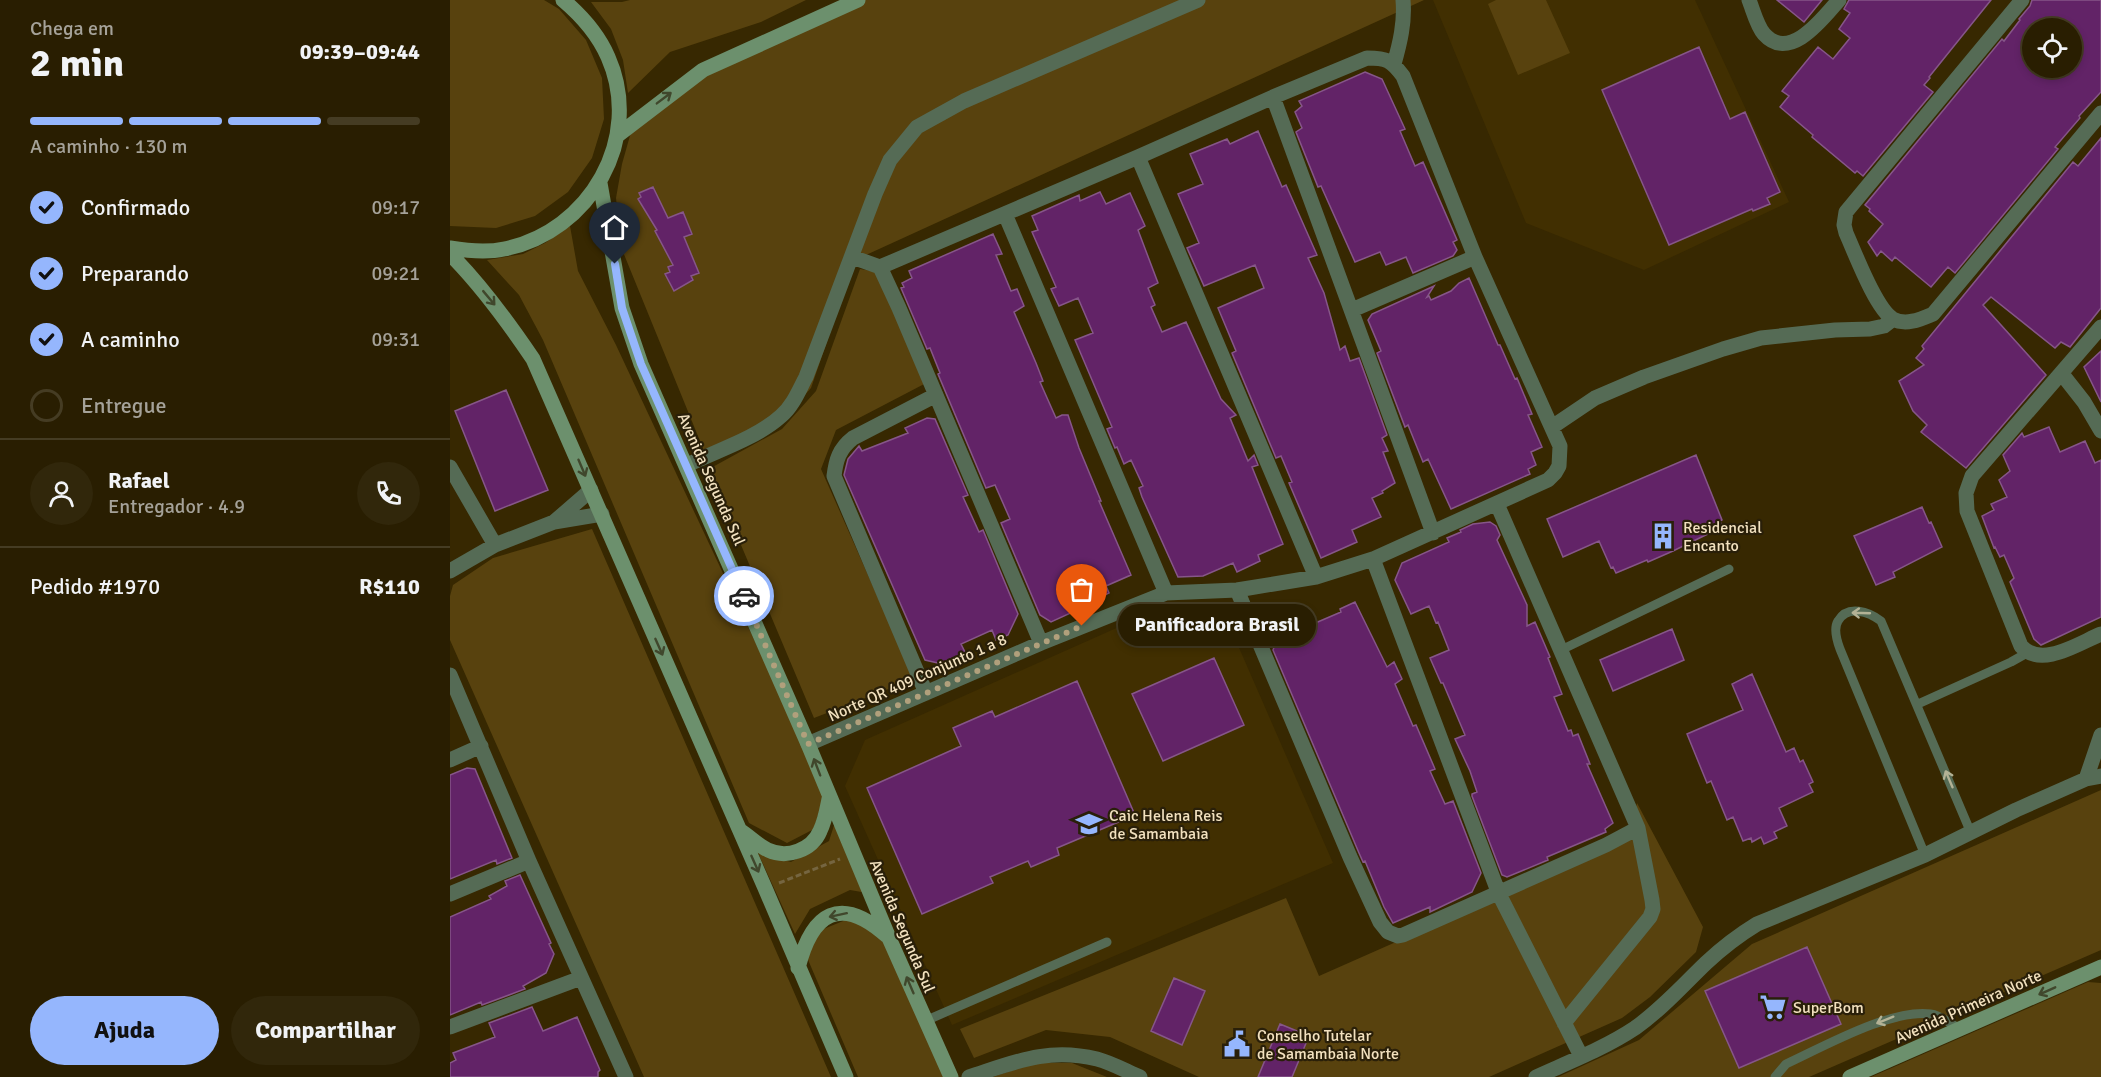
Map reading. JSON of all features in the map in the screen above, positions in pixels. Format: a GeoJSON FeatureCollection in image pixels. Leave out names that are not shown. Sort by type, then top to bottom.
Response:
{"type":"FeatureCollection","features":[{"type":"Feature","properties":{"kind":"main road"},"geometry":{"type":"LineString","coordinates":[[450,248],[473,252],[503,250],[532,241],[559,227],[582,207],[600,183],[611,159],[618,135],[620,108],[609,57],[596,34],[579,13],[563,0]]}},
{"type":"Feature","properties":{"kind":"main road"},"geometry":{"type":"LineString","coordinates":[[618,135],[703,70],[858,0]]}},
{"type":"Feature","properties":{"kind":"main road","name":"Avenida Segunda Sul"},"geometry":{"type":"LineString","coordinates":[[600,183],[622,308],[641,364],[687,465],[889,938],[951,1077]]}},
{"type":"Feature","properties":{"kind":"main road"},"geometry":{"type":"LineString","coordinates":[[450,254],[503,314],[533,360],[846,1077]]}},
{"type":"Feature","properties":{"kind":"main road"},"geometry":{"type":"LineString","coordinates":[[739,829],[769,851],[792,854],[814,841],[820,832],[830,799]]}},
{"type":"Feature","properties":{"kind":"main road"},"geometry":{"type":"LineString","coordinates":[[798,968],[804,945],[817,924],[834,914],[849,913],[863,918],[889,938]]}},
{"type":"Feature","properties":{"kind":"main road","name":"Avenida Primeira Norte"},"geometry":{"type":"LineString","coordinates":[[1850,1077],[2101,968]]}},
{"type":"Feature","properties":{"kind":"street"},"geometry":{"type":"LineString","coordinates":[[687,465],[761,431],[782,416],[793,402],[806,377],[890,160],[916,127],[964,101],[1198,0]]}},
{"type":"Feature","properties":{"kind":"street"},"geometry":{"type":"LineString","coordinates":[[1394,64],[1400,44],[1404,15],[1403,0]]}},
{"type":"Feature","properties":{"kind":"street"},"geometry":{"type":"LineString","coordinates":[[1749,0],[1762,33],[1777,42],[1787,43],[1811,32],[1839,0]]}},
{"type":"Feature","properties":{"kind":"street"},"geometry":{"type":"LineString","coordinates":[[2022,0],[1846,212],[1844,225],[1846,233],[1881,308],[1893,319],[1905,322],[1933,314],[2100,116]]}},
{"type":"Feature","properties":{"kind":"street"},"geometry":{"type":"LineString","coordinates":[[852,257],[880,267],[1273,97],[1367,58],[1383,58],[1394,64],[1403,76],[1475,257],[1552,427],[1596,398],[1644,377],[1723,349],[1761,338],[1835,330],[1870,329],[1884,326],[1893,319]]}},
{"type":"Feature","properties":{"kind":"street"},"geometry":{"type":"LineString","coordinates":[[1273,97],[1433,532]]}},
{"type":"Feature","properties":{"kind":"street"},"geometry":{"type":"LineString","coordinates":[[1138,157],[1316,577]]}},
{"type":"Feature","properties":{"kind":"street"},"geometry":{"type":"LineString","coordinates":[[1005,214],[1166,593]]}},
{"type":"Feature","properties":{"kind":"street"},"geometry":{"type":"LineString","coordinates":[[1352,310],[1475,257]]}},
{"type":"Feature","properties":{"kind":"street"},"geometry":{"type":"LineString","coordinates":[[880,267],[1041,643]]}},
{"type":"Feature","properties":{"kind":"street"},"geometry":{"type":"LineString","coordinates":[[2101,327],[1972,476],[1966,493],[1967,511],[2021,646],[2027,652],[2038,656],[2058,652],[2101,634]]}},
{"type":"Feature","properties":{"kind":"street"},"geometry":{"type":"LineString","coordinates":[[2062,374],[2084,402],[2101,431]]}},
{"type":"Feature","properties":{"kind":"street"},"geometry":{"type":"LineString","coordinates":[[926,693],[834,476],[836,462],[843,445],[936,394]]}},
{"type":"Feature","properties":{"kind":"street","name":"Norte QR 409 Conjunto 1 a 8"},"geometry":{"type":"LineString","coordinates":[[808,744],[1041,643],[1166,593],[1237,590],[1316,577],[1373,560],[1548,480],[1559,466],[1560,456],[1560,446],[1552,427]]}},
{"type":"Feature","properties":{"kind":"street"},"geometry":{"type":"LineString","coordinates":[[450,466],[495,545]]}},
{"type":"Feature","properties":{"kind":"street"},"geometry":{"type":"LineString","coordinates":[[554,522],[591,490]]}},
{"type":"Feature","properties":{"kind":"street"},"geometry":{"type":"LineString","coordinates":[[1497,504],[1638,828],[1652,900],[1653,909],[1650,918],[1564,1023]]}},
{"type":"Feature","properties":{"kind":"street"},"geometry":{"type":"LineString","coordinates":[[450,571],[495,545],[554,522],[602,514]]}},
{"type":"Feature","properties":{"kind":"street"},"geometry":{"type":"LineString","coordinates":[[1373,560],[1499,894],[1581,1056]]}},
{"type":"Feature","properties":{"kind":"street"},"geometry":{"type":"LineString","coordinates":[[1237,590],[1350,857],[1380,922],[1393,935],[1402,935],[1499,894],[1638,828]]}},
{"type":"Feature","properties":{"kind":"street"},"geometry":{"type":"LineString","coordinates":[[450,675],[529,861],[626,1077]]}},
{"type":"Feature","properties":{"kind":"street"},"geometry":{"type":"LineString","coordinates":[[1536,1077],[1613,1041],[1636,1027],[1673,998],[1708,961],[1734,939],[1757,924],[1925,855],[2016,810],[2094,778],[2101,735]]}},
{"type":"Feature","properties":{"kind":"street"},"geometry":{"type":"LineString","coordinates":[[450,760],[481,746]]}},
{"type":"Feature","properties":{"kind":"street"},"geometry":{"type":"LineString","coordinates":[[450,894],[529,861]]}},
{"type":"Feature","properties":{"kind":"street"},"geometry":{"type":"LineString","coordinates":[[450,1027],[581,978]]}},
{"type":"Feature","properties":{"kind":"street"},"geometry":{"type":"LineString","coordinates":[[969,1077],[1036,1056],[1072,1054],[1099,1059],[1140,1077]]}},
{"type":"Feature","properties":{"kind":"lane"},"geometry":{"type":"LineString","coordinates":[[1561,650],[1730,569]]}},
{"type":"Feature","properties":{"kind":"lane"},"geometry":{"type":"LineString","coordinates":[[1925,855],[1840,649],[1836,633],[1838,620],[1848,613],[1858,610],[1870,613],[1881,621],[1971,833]]}},
{"type":"Feature","properties":{"kind":"lane"},"geometry":{"type":"LineString","coordinates":[[1917,704],[2011,662],[2027,652]]}},
{"type":"Feature","properties":{"kind":"lane"},"geometry":{"type":"LineString","coordinates":[[925,1021],[1107,942]]}},
{"type":"Feature","properties":{"kind":"lane"},"geometry":{"type":"LineString","coordinates":[[1775,1077],[1786,1064],[1892,1017],[1916,1013],[1933,1014],[1960,1029]]}},
{"type":"Feature","properties":{"kind":"path"},"geometry":{"type":"LineString","coordinates":[[765,888],[853,854]]}},
{"type":"Feature","properties":{"kind":"shaded area"},"geometry":{"type":"Polygon","coordinates":[[[450,0],[544,0],[559,9],[586,40],[602,78],[604,119],[592,158],[568,192],[535,216],[496,228],[450,226],[450,0]]]}},
{"type":"Feature","properties":{"kind":"shaded area"},"geometry":{"type":"Polygon","coordinates":[[[806,0],[761,22],[670,52],[628,93],[623,60],[611,29],[591,2],[806,0]]]}},
{"type":"Feature","properties":{"kind":"shaded area"},"geometry":{"type":"Polygon","coordinates":[[[857,0],[1424,0],[855,260],[811,388],[778,425],[709,463],[621,247],[616,198],[631,132],[710,65],[857,0]]]}},
{"type":"Feature","properties":{"kind":"shaded area"},"geometry":{"type":"Polygon","coordinates":[[[1433,0],[1695,0],[1789,202],[1644,270],[1526,223],[1433,0]]]}},
{"type":"Feature","properties":{"kind":"shaded area"},"geometry":{"type":"Polygon","coordinates":[[[1496,0],[1546,0],[1570,53],[1518,75],[1488,4],[1496,0]]]}},
{"type":"Feature","properties":{"kind":"shaded area"},"geometry":{"type":"Polygon","coordinates":[[[570,226],[578,271],[616,345],[825,791],[814,829],[787,843],[749,823],[543,340],[519,295],[487,260],[523,254],[545,243],[570,226]]]}},
{"type":"Feature","properties":{"kind":"shaded area"},"geometry":{"type":"Polygon","coordinates":[[[860,269],[884,273],[928,382],[836,430],[821,469],[914,679],[814,718],[709,469],[782,429],[816,391],[860,269]]]}},
{"type":"Feature","properties":{"kind":"shaded area"},"geometry":{"type":"Polygon","coordinates":[[[592,529],[831,1077],[644,1077],[450,640],[450,596],[453,585],[493,558],[592,529]]]}},
{"type":"Feature","properties":{"kind":"shaded area","name":"Caic Helena Reis de Samambaia"},"geometry":{"type":"Polygon","coordinates":[[[1226,618],[1333,863],[952,1025],[845,786],[865,740],[1121,626],[1226,618]]]}},
{"type":"Feature","properties":{"kind":"shaded area"},"geometry":{"type":"Polygon","coordinates":[[[2101,790],[2101,950],[1809,1077],[1558,1077],[1639,1040],[1752,944],[2101,790]]]}},
{"type":"Feature","properties":{"kind":"shaded area"},"geometry":{"type":"Polygon","coordinates":[[[1637,803],[1703,927],[1696,952],[1650,997],[1622,1018],[1489,1077],[1199,1077],[1110,1037],[1046,1030],[974,1058],[960,1029],[1286,898],[1319,976],[1629,839],[1637,803]]]}},
{"type":"Feature","properties":{"kind":"shaded area"},"geometry":{"type":"Polygon","coordinates":[[[837,816],[873,894],[850,890],[810,909],[795,934],[758,853],[791,862],[829,841],[837,816]]]}},
{"type":"Feature","properties":{"kind":"shaded area"},"geometry":{"type":"Polygon","coordinates":[[[858,915],[880,924],[947,1077],[858,1077],[806,955],[821,930],[858,915]]]}},
{"type":"Feature","properties":{"kind":"shaded area"},"geometry":{"type":"Polygon","coordinates":[[[2088,982],[2101,983],[2101,1077],[1871,1077],[2088,982]]]}},
{"type":"Feature","properties":{"kind":"shaded area"},"geometry":{"type":"Polygon","coordinates":[[[1034,1063],[1072,1063],[1107,1077],[993,1077],[1034,1063]]]}},
{"type":"Feature","properties":{"kind":"building"},"geometry":{"type":"Polygon","coordinates":[[[1777,0],[1822,0],[1804,22],[1777,0]]]}},
{"type":"Feature","properties":{"kind":"building"},"geometry":{"type":"Polygon","coordinates":[[[1849,0],[1991,0],[1929,77],[1924,85],[1933,92],[1863,176],[1857,171],[1855,173],[1780,107],[1789,96],[1782,91],[1818,47],[1833,59],[1850,38],[1839,29],[1850,13],[1844,9],[1849,0]]]}},
{"type":"Feature","properties":{"kind":"building"},"geometry":{"type":"Polygon","coordinates":[[[2032,0],[2101,0],[2101,92],[2055,147],[2058,149],[1955,273],[1948,267],[1931,287],[1895,257],[1892,261],[1881,251],[1877,256],[1868,242],[1883,224],[1865,205],[2002,39],[2004,41],[2032,0]]]}},
{"type":"Feature","properties":{"kind":"building"},"geometry":{"type":"Polygon","coordinates":[[[1699,47],[1730,119],[1745,112],[1780,192],[1767,198],[1770,204],[1753,211],[1752,209],[1669,245],[1602,90],[1699,47]]]}},
{"type":"Feature","properties":{"kind":"building"},"geometry":{"type":"Polygon","coordinates":[[[1365,72],[1382,79],[1405,129],[1400,131],[1415,166],[1423,162],[1457,240],[1453,242],[1457,250],[1453,256],[1413,273],[1406,257],[1386,265],[1380,252],[1355,262],[1321,186],[1318,187],[1296,132],[1302,128],[1295,112],[1302,106],[1299,101],[1365,72]]]}},
{"type":"Feature","properties":{"kind":"building"},"geometry":{"type":"Polygon","coordinates":[[[1258,131],[1282,187],[1286,185],[1317,255],[1308,258],[1324,293],[1340,350],[1345,346],[1350,361],[1359,358],[1387,435],[1382,438],[1388,451],[1383,452],[1395,483],[1382,491],[1383,493],[1372,498],[1381,517],[1352,530],[1357,542],[1321,558],[1289,483],[1292,482],[1281,456],[1276,458],[1232,353],[1236,351],[1218,308],[1264,288],[1255,265],[1204,286],[1187,248],[1199,243],[1178,194],[1203,184],[1190,154],[1227,139],[1230,144],[1258,131]]]}},
{"type":"Feature","properties":{"kind":"building"},"geometry":{"type":"Polygon","coordinates":[[[2101,138],[2101,308],[2070,347],[2061,342],[2055,348],[1991,297],[1983,305],[2046,375],[1966,468],[1921,432],[1927,425],[1913,411],[1899,381],[1924,365],[1916,358],[1924,349],[1922,346],[2073,162],[2078,166],[2101,138]]]}},
{"type":"Feature","properties":{"kind":"building"},"geometry":{"type":"Polygon","coordinates":[[[653,187],[668,218],[683,212],[692,234],[684,237],[699,273],[691,276],[693,280],[674,291],[665,274],[670,272],[668,267],[673,265],[655,231],[657,230],[638,199],[641,197],[639,193],[653,187]]]}},
{"type":"Feature","properties":{"kind":"building"},"geometry":{"type":"Polygon","coordinates":[[[1100,192],[1106,204],[1130,193],[1145,226],[1138,230],[1158,283],[1148,288],[1155,305],[1151,307],[1162,332],[1186,322],[1221,399],[1236,415],[1230,418],[1248,461],[1254,455],[1258,465],[1252,467],[1283,544],[1258,555],[1260,561],[1237,572],[1233,563],[1203,576],[1178,577],[1142,497],[1139,488],[1143,486],[1131,460],[1124,464],[1117,447],[1115,448],[1107,429],[1112,427],[1075,340],[1093,333],[1078,298],[1059,306],[1051,289],[1056,287],[1032,232],[1038,230],[1032,216],[1079,195],[1080,201],[1100,192]]]}},
{"type":"Feature","properties":{"kind":"building"},"geometry":{"type":"Polygon","coordinates":[[[993,234],[1002,254],[996,255],[1011,291],[1017,289],[1024,306],[1014,312],[1043,381],[1040,382],[1056,418],[1068,415],[1101,501],[1099,501],[1131,575],[1106,586],[1109,593],[1099,600],[1051,622],[1040,615],[1001,523],[1010,519],[995,485],[986,488],[938,374],[940,373],[930,348],[927,349],[901,288],[904,287],[902,283],[912,278],[909,271],[993,234]]]}},
{"type":"Feature","properties":{"kind":"building"},"geometry":{"type":"Polygon","coordinates":[[[1469,278],[1498,345],[1515,379],[1517,378],[1532,414],[1528,415],[1542,447],[1531,452],[1536,465],[1528,469],[1530,474],[1451,509],[1428,459],[1423,462],[1408,425],[1405,427],[1377,353],[1381,351],[1368,320],[1372,314],[1434,286],[1427,297],[1429,296],[1431,300],[1451,291],[1459,283],[1469,278]]]}},
{"type":"Feature","properties":{"kind":"building"},"geometry":{"type":"Polygon","coordinates":[[[2101,351],[2101,402],[2084,367],[2101,351]]]}},
{"type":"Feature","properties":{"kind":"building"},"geometry":{"type":"Polygon","coordinates":[[[506,390],[548,490],[495,511],[455,411],[506,390]]]}},
{"type":"Feature","properties":{"kind":"building"},"geometry":{"type":"Polygon","coordinates":[[[927,418],[935,419],[968,495],[963,497],[979,532],[983,530],[1018,614],[1008,635],[996,640],[992,630],[961,644],[966,654],[942,664],[925,660],[844,475],[848,459],[859,446],[862,451],[908,433],[905,428],[927,418]]]}},
{"type":"Feature","properties":{"kind":"building"},"geometry":{"type":"Polygon","coordinates":[[[2049,427],[2060,452],[2085,441],[2095,463],[2101,460],[2101,617],[2041,645],[2034,639],[2010,582],[2014,578],[2004,555],[2000,557],[1994,548],[1982,516],[1994,510],[1991,504],[2007,497],[1999,480],[2010,471],[2003,455],[2022,433],[2024,437],[2049,427]]]}},
{"type":"Feature","properties":{"kind":"building"},"geometry":{"type":"Polygon","coordinates":[[[1696,455],[1722,520],[1720,521],[1722,527],[1648,562],[1647,560],[1616,573],[1613,567],[1611,568],[1599,541],[1563,557],[1547,519],[1696,455]]]}},
{"type":"Feature","properties":{"kind":"building"},"geometry":{"type":"Polygon","coordinates":[[[1922,507],[1942,547],[1893,572],[1895,577],[1876,585],[1854,536],[1922,507]]]}},
{"type":"Feature","properties":{"kind":"building"},"geometry":{"type":"Polygon","coordinates":[[[1490,522],[1496,526],[1500,535],[1497,540],[1527,605],[1527,626],[1535,622],[1550,657],[1548,658],[1562,694],[1554,697],[1568,731],[1571,730],[1573,736],[1578,734],[1590,764],[1587,764],[1613,823],[1605,829],[1606,832],[1507,877],[1502,875],[1472,796],[1477,792],[1455,739],[1465,735],[1430,658],[1449,650],[1429,606],[1411,614],[1395,580],[1402,563],[1449,542],[1447,538],[1461,532],[1460,530],[1473,524],[1490,522]]]}},
{"type":"Feature","properties":{"kind":"building"},"geometry":{"type":"Polygon","coordinates":[[[1355,602],[1387,667],[1394,662],[1402,679],[1395,684],[1435,769],[1430,771],[1445,804],[1453,801],[1481,873],[1472,892],[1430,912],[1430,907],[1393,923],[1365,861],[1363,862],[1359,853],[1273,650],[1280,632],[1303,622],[1306,627],[1341,612],[1340,609],[1355,602]]]}},
{"type":"Feature","properties":{"kind":"building"},"geometry":{"type":"Polygon","coordinates":[[[1672,629],[1684,660],[1613,691],[1600,660],[1672,629]]]}},
{"type":"Feature","properties":{"kind":"building"},"geometry":{"type":"Polygon","coordinates":[[[1214,658],[1244,725],[1163,761],[1132,694],[1214,658]]]}},
{"type":"Feature","properties":{"kind":"building"},"geometry":{"type":"Polygon","coordinates":[[[1752,674],[1786,752],[1794,748],[1800,762],[1803,760],[1813,782],[1809,784],[1813,792],[1779,808],[1787,826],[1774,832],[1777,838],[1764,844],[1761,837],[1752,842],[1751,838],[1743,841],[1733,817],[1727,820],[1711,781],[1707,783],[1687,734],[1743,710],[1732,684],[1752,674]]]}},
{"type":"Feature","properties":{"kind":"building"},"geometry":{"type":"Polygon","coordinates":[[[1077,681],[1135,815],[1057,848],[1059,855],[1031,867],[1028,861],[990,877],[993,883],[922,914],[867,788],[961,746],[953,728],[992,711],[995,717],[1077,681]]]}},
{"type":"Feature","properties":{"kind":"building"},"geometry":{"type":"Polygon","coordinates":[[[467,768],[475,769],[512,858],[497,864],[496,860],[450,879],[450,775],[467,768]]]}},
{"type":"Feature","properties":{"kind":"building"},"geometry":{"type":"Polygon","coordinates":[[[520,875],[554,954],[546,973],[523,986],[525,989],[482,1005],[481,1002],[450,1015],[450,917],[491,899],[489,896],[507,886],[505,881],[520,875]]]}},
{"type":"Feature","properties":{"kind":"building","name":"SuperBom"},"geometry":{"type":"Polygon","coordinates":[[[1807,947],[1841,1024],[1739,1068],[1705,991],[1807,947]]]}},
{"type":"Feature","properties":{"kind":"building"},"geometry":{"type":"Polygon","coordinates":[[[1174,978],[1205,991],[1182,1045],[1151,1031],[1174,978]]]}},
{"type":"Feature","properties":{"kind":"building"},"geometry":{"type":"Polygon","coordinates":[[[532,1007],[543,1031],[577,1017],[600,1070],[598,1077],[450,1077],[450,1063],[456,1060],[453,1053],[495,1037],[489,1023],[532,1007]]]}},
{"type":"Feature","properties":{"kind":"building"},"geometry":{"type":"Polygon","coordinates":[[[1280,1024],[1309,1036],[1292,1077],[1258,1077],[1280,1024]]]}},
{"type":"Feature","properties":{"kind":"way so far"},"geometry":{"type":"LineString","coordinates":[[744,596],[808,744],[1082,626]]}},
{"type":"Feature","properties":{"kind":"place","name":"Residencial Encanto"},"geometry":{"type":"Point","coordinates":[1663,536]}},
{"type":"Feature","properties":{"kind":"place","name":"Panificadora Brasil"},"geometry":{"type":"Point","coordinates":[1082,626]}},
{"type":"Feature","properties":{"kind":"place","name":"Caic Helena Reis de Samambaia"},"geometry":{"type":"Point","coordinates":[1089,824]}},
{"type":"Feature","properties":{"kind":"place","name":"SuperBom"},"geometry":{"type":"Point","coordinates":[1773,1007]}},
{"type":"Feature","properties":{"kind":"place","name":"Conselho Tutelar de Samambaia Norte"},"geometry":{"type":"Point","coordinates":[1237,1044]}},
{"type":"Feature","properties":{"kind":"route"},"geometry":{"type":"LineString","coordinates":[[615,264],[622,308],[641,364],[744,596]]}}]}
